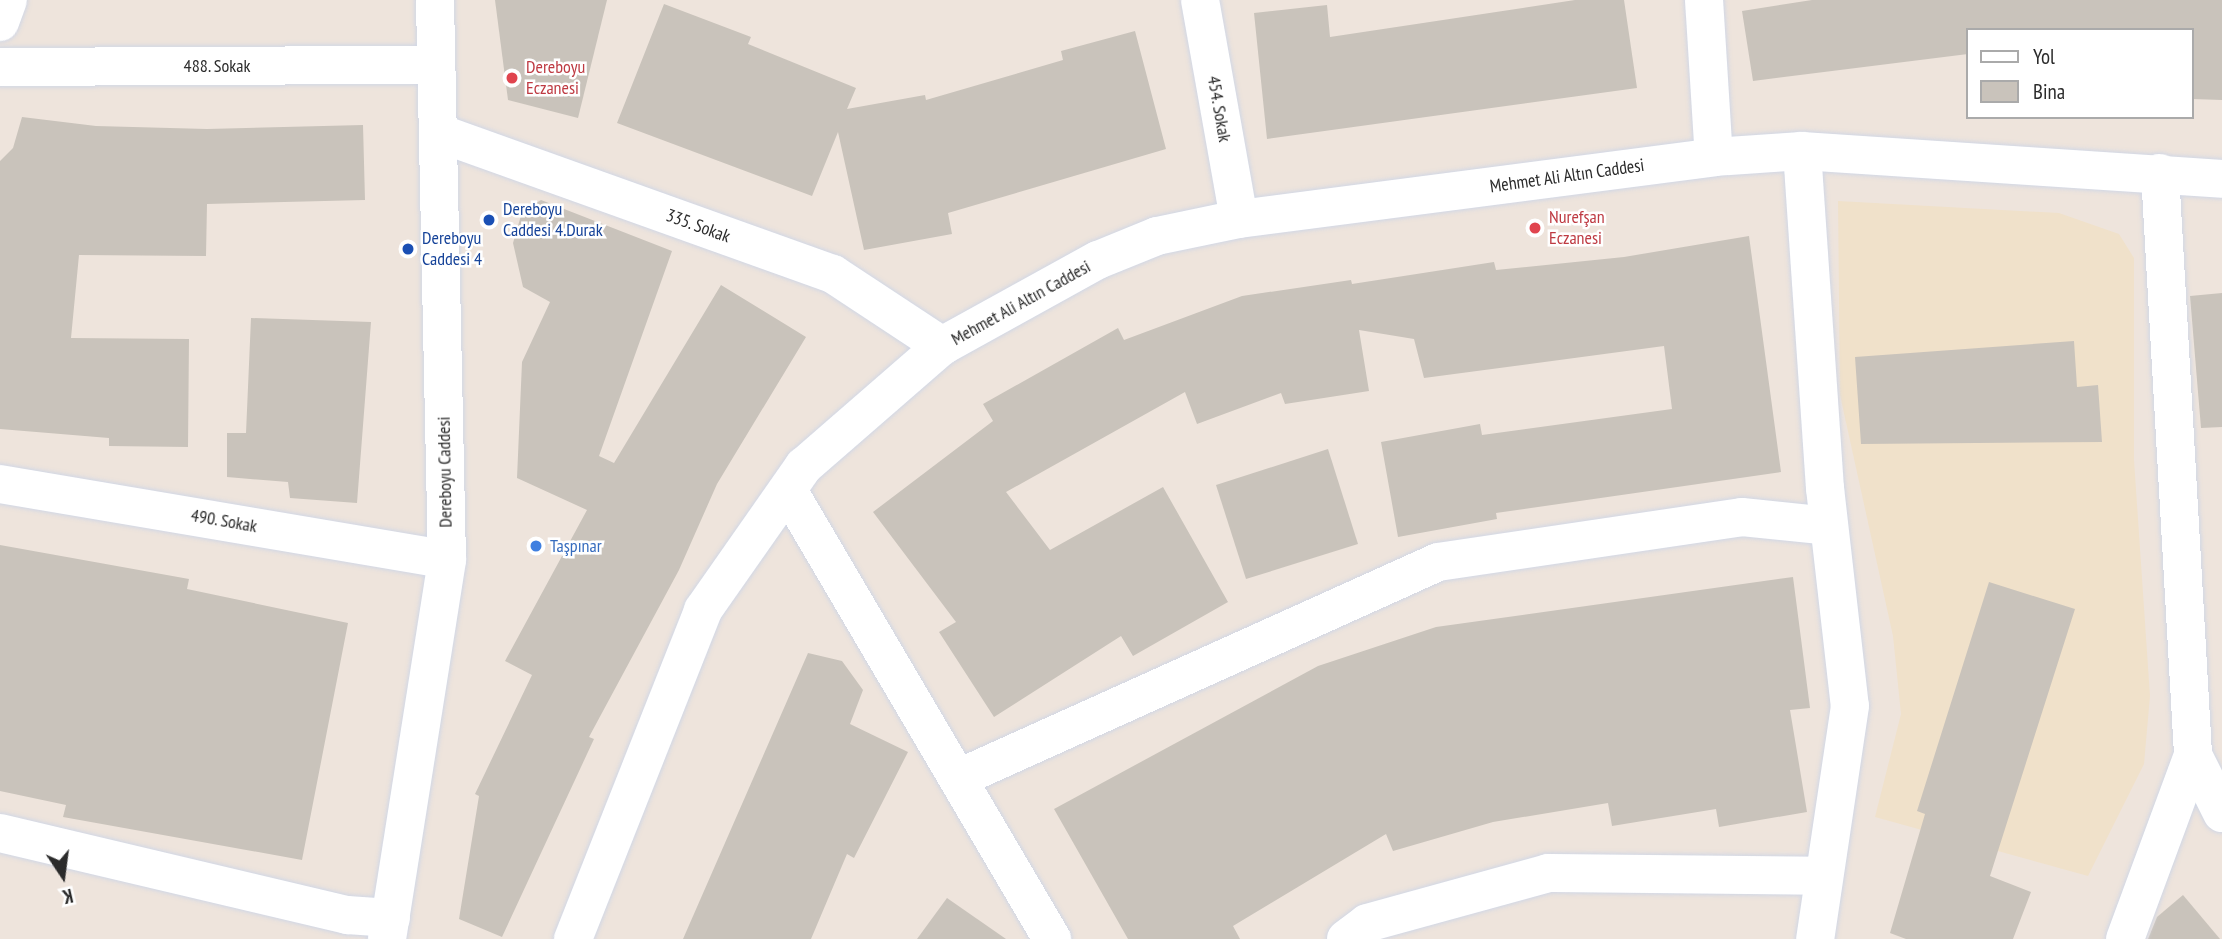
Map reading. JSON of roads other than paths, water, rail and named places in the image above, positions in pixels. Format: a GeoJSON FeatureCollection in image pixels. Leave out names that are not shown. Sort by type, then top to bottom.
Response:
{"type":"FeatureCollection","features":[{"type":"Feature","properties":{"kind":"street"},"geometry":{"type":"LineString","coordinates":[[0,22],[8,0]]}},
{"type":"Feature","properties":{"kind":"street","name":"Dereboyu Caddesi"},"geometry":{"type":"LineString","coordinates":[[391,932],[447,560],[435,0]]}},
{"type":"Feature","properties":{"kind":"street","name":"454. Sokak"},"geometry":{"type":"LineString","coordinates":[[1200,0],[1239,219]]}},
{"type":"Feature","properties":{"kind":"street"},"geometry":{"type":"LineString","coordinates":[[1704,0],[1714,157]]}},
{"type":"Feature","properties":{"kind":"street","name":"488. Sokak"},"geometry":{"type":"LineString","coordinates":[[0,67],[435,65]]}},
{"type":"Feature","properties":{"kind":"street","name":"335. Sokak"},"geometry":{"type":"LineString","coordinates":[[439,133],[833,274],[942,346]]}},
{"type":"Feature","properties":{"kind":"street"},"geometry":{"type":"LineString","coordinates":[[1802,151],[1829,526],[1850,706],[1815,939]]}},
{"type":"Feature","properties":{"kind":"street","name":"Mehmet Ali Altın Caddesi"},"geometry":{"type":"LineString","coordinates":[[573,939],[703,610],[789,492],[804,466],[942,346],[1098,260],[1157,236],[1239,219],[1714,157],[1802,151],[2222,179]]}},
{"type":"Feature","properties":{"kind":"street"},"geometry":{"type":"LineString","coordinates":[[2160,173],[2193,755],[2222,813]]}},
{"type":"Feature","properties":{"kind":"street","name":"490. Sokak"},"geometry":{"type":"LineString","coordinates":[[0,484],[447,560]]}},
{"type":"Feature","properties":{"kind":"street"},"geometry":{"type":"LineString","coordinates":[[789,492],[1052,939]]}},
{"type":"Feature","properties":{"kind":"street"},"geometry":{"type":"LineString","coordinates":[[959,778],[1438,562],[1742,517],[1829,526]]}},
{"type":"Feature","properties":{"kind":"street"},"geometry":{"type":"LineString","coordinates":[[2125,939],[2193,755]]}},
{"type":"Feature","properties":{"kind":"street"},"geometry":{"type":"LineString","coordinates":[[0,832],[347,915],[391,932]]}},
{"type":"Feature","properties":{"kind":"street"},"geometry":{"type":"LineString","coordinates":[[1346,939],[1367,923],[1548,873],[1824,876]]}},
{"type":"Feature","properties":{"kind":"place","name":"Dereboyu Eczanesi"},"geometry":{"type":"Point","coordinates":[512,78]}},
{"type":"Feature","properties":{"kind":"place","name":"Dereboyu Caddesi 4.Durak"},"geometry":{"type":"Point","coordinates":[489,220]}},
{"type":"Feature","properties":{"kind":"place","name":"Nurefşan Eczanesi"},"geometry":{"type":"Point","coordinates":[1535,228]}},
{"type":"Feature","properties":{"kind":"place","name":"Dereboyu Caddesi 4"},"geometry":{"type":"Point","coordinates":[408,249]}},
{"type":"Feature","properties":{"kind":"place","name":"Taşpınar"},"geometry":{"type":"Point","coordinates":[536,546]}}]}
